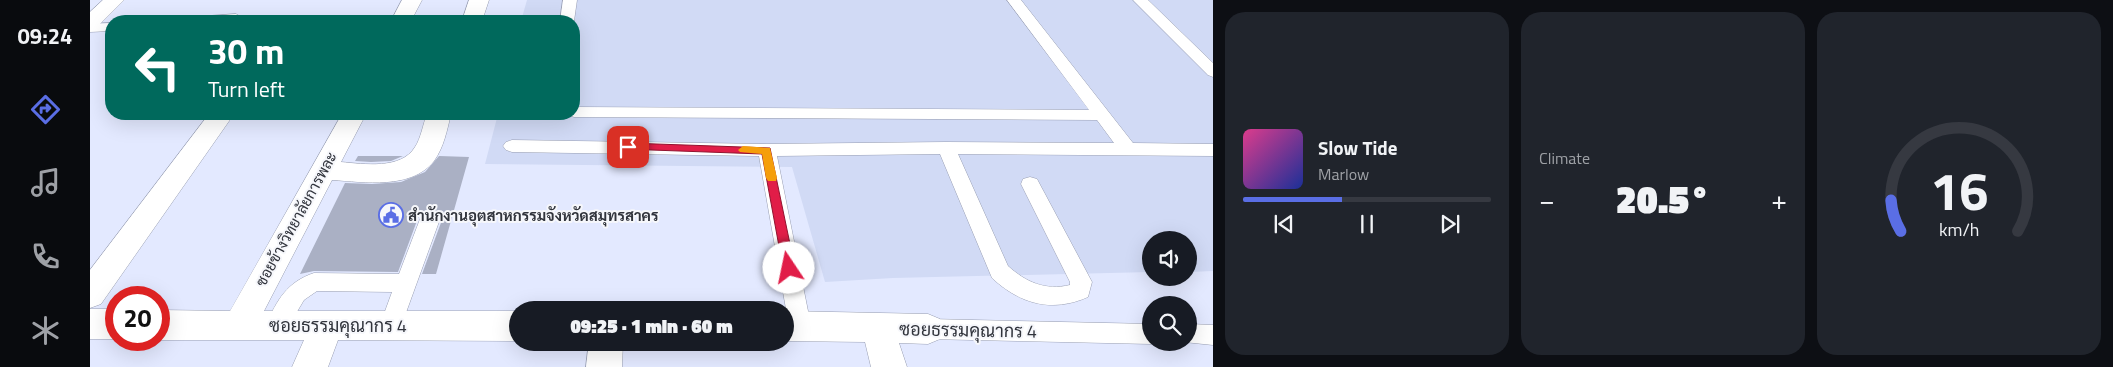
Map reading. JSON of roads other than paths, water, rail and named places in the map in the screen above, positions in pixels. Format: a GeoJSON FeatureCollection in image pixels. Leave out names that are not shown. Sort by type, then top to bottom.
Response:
{"type":"FeatureCollection","features":[{"type":"Feature","properties":{"kind":"street"},"geometry":{"type":"LineString","coordinates":[[90,22],[114,0]]}},
{"type":"Feature","properties":{"kind":"street"},"geometry":{"type":"LineString","coordinates":[[405,15],[412,0]]}},
{"type":"Feature","properties":{"kind":"street"},"geometry":{"type":"LineString","coordinates":[[474,15],[479,0]]}},
{"type":"Feature","properties":{"kind":"street"},"geometry":{"type":"LineString","coordinates":[[90,294],[218,120]]}},
{"type":"Feature","properties":{"kind":"street","name":"ซอยข้างวิทยาลัยการพละ"},"geometry":{"type":"LineString","coordinates":[[239,325],[351,120]]}},
{"type":"Feature","properties":{"kind":"street"},"geometry":{"type":"LineString","coordinates":[[323,170],[396,172],[413,166],[425,153],[437,120]]}},
{"type":"Feature","properties":{"kind":"street"},"geometry":{"type":"LineString","coordinates":[[90,324],[105,324]]}},
{"type":"Feature","properties":{"kind":"street","name":"ซอยธรรมคุณากร 4"},"geometry":{"type":"LineString","coordinates":[[170,325],[509,326]]}},
{"type":"Feature","properties":{"kind":"street"},"geometry":{"type":"LineString","coordinates":[[310,367],[328,325]]}},
{"type":"Feature","properties":{"kind":"street","name":"ซอยธรรมคุณากร 4"},"geometry":{"type":"LineString","coordinates":[[794,326],[928,329]]}},
{"type":"Feature","properties":{"kind":"street"},"geometry":{"type":"LineString","coordinates":[[878,328],[889,367]]}},
{"type":"Feature","properties":{"kind":"street"},"geometry":{"type":"LineString","coordinates":[[604,367],[605,351]]}},
{"type":"Feature","properties":{"kind":"lane"},"geometry":{"type":"LineString","coordinates":[[569,15],[570,0]]}},
{"type":"Feature","properties":{"kind":"lane"},"geometry":{"type":"LineString","coordinates":[[1014,0],[1128,149]]}},
{"type":"Feature","properties":{"kind":"lane"},"geometry":{"type":"LineString","coordinates":[[1140,0],[1213,72]]}},
{"type":"Feature","properties":{"kind":"lane"},"geometry":{"type":"LineString","coordinates":[[90,28],[105,27]]}},
{"type":"Feature","properties":{"kind":"lane"},"geometry":{"type":"LineString","coordinates":[[580,112],[1102,114]]}},
{"type":"Feature","properties":{"kind":"lane"},"geometry":{"type":"LineString","coordinates":[[512,146],[767,150],[946,148],[1213,150]]}},
{"type":"Feature","properties":{"kind":"lane"},"geometry":{"type":"LineString","coordinates":[[946,148],[1000,272],[1014,285],[1037,295],[1072,296],[1080,291],[1081,282],[1030,184]]}},
{"type":"Feature","properties":{"kind":"lane"},"geometry":{"type":"LineString","coordinates":[[767,150],[789,301]]}},
{"type":"Feature","properties":{"kind":"lane"},"geometry":{"type":"LineString","coordinates":[[392,325],[430,219]]}},
{"type":"Feature","properties":{"kind":"lane"},"geometry":{"type":"LineString","coordinates":[[277,325],[296,293],[314,282],[406,283]]}},
{"type":"Feature","properties":{"kind":"lane","name":"ซอยธรรมคุณากร 4"},"geometry":{"type":"LineString","coordinates":[[928,329],[1142,334]]}},
{"type":"Feature","properties":{"kind":"lane"},"geometry":{"type":"LineString","coordinates":[[1197,334],[1213,335]]}},
{"type":"Feature","properties":{"kind":"place","name":"สำนักงานอุตสาหกรรมจังหวัดสมุทรสาคร"},"geometry":{"type":"Point","coordinates":[391,215]}}]}
